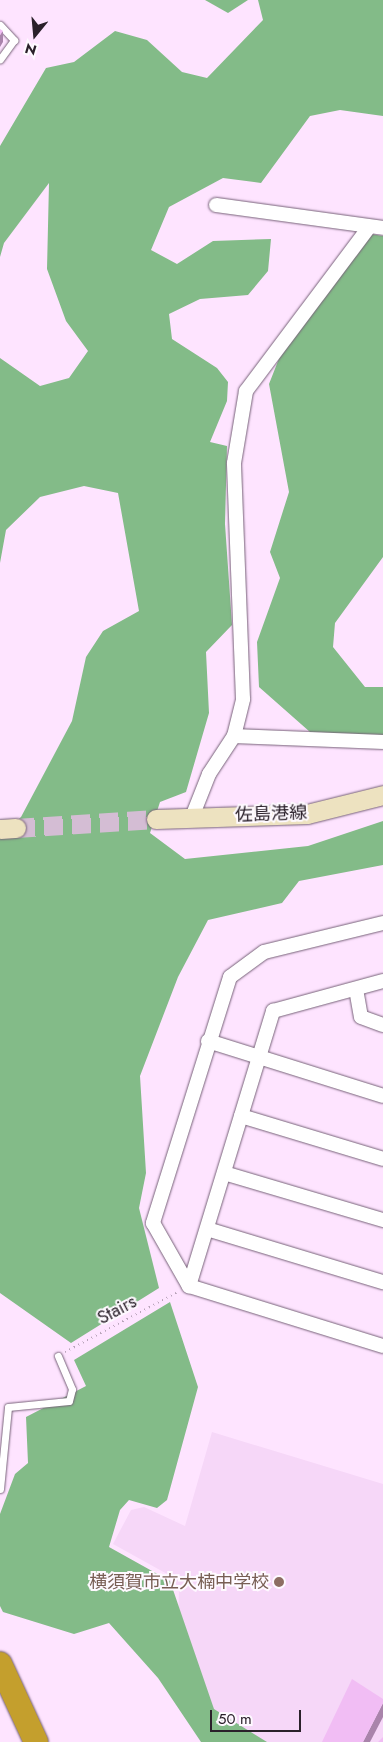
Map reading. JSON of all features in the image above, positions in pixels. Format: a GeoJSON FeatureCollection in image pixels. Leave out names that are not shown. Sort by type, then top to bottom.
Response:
{"type":"FeatureCollection","features":[{"type":"Feature","properties":{"kind":"highway"},"geometry":{"type":"LineString","coordinates":[[0,1664],[36,1742]]}},
{"type":"Feature","properties":{"kind":"main road","name":"佐島港線"},"geometry":{"type":"LineString","coordinates":[[156,819],[306,814],[383,795]]}},
{"type":"Feature","properties":{"kind":"street"},"geometry":{"type":"LineString","coordinates":[[216,205],[376,228]]}},
{"type":"Feature","properties":{"kind":"street"},"geometry":{"type":"LineString","coordinates":[[192,817],[209,774],[234,736],[242,698],[234,464],[246,391],[376,228]]}},
{"type":"Feature","properties":{"kind":"street"},"geometry":{"type":"LineString","coordinates":[[234,736],[383,742]]}},
{"type":"Feature","properties":{"kind":"street"},"geometry":{"type":"LineString","coordinates":[[383,923],[264,952],[246,962],[230,977],[208,1041],[154,1223],[188,1286],[383,1346]]}},
{"type":"Feature","properties":{"kind":"street"},"geometry":{"type":"LineString","coordinates":[[188,1286],[207,1230],[273,1010],[383,981]]}},
{"type":"Feature","properties":{"kind":"street"},"geometry":{"type":"LineString","coordinates":[[356,989],[361,1017],[383,1025]]}},
{"type":"Feature","properties":{"kind":"street"},"geometry":{"type":"LineString","coordinates":[[208,1041],[259,1059],[383,1096]]}},
{"type":"Feature","properties":{"kind":"street"},"geometry":{"type":"LineString","coordinates":[[241,1116],[383,1159]]}},
{"type":"Feature","properties":{"kind":"street"},"geometry":{"type":"LineString","coordinates":[[224,1173],[383,1220]]}},
{"type":"Feature","properties":{"kind":"street"},"geometry":{"type":"LineString","coordinates":[[207,1230],[383,1282]]}},
{"type":"Feature","properties":{"kind":"lane"},"geometry":{"type":"LineString","coordinates":[[0,25],[14,40],[0,58]]}},
{"type":"Feature","properties":{"kind":"lane"},"geometry":{"type":"LineString","coordinates":[[0,1489],[8,1407],[69,1401],[72,1389],[58,1356]]}},
{"type":"Feature","properties":{"kind":"path","name":"Stairs"},"geometry":{"type":"LineString","coordinates":[[58,1356],[188,1286]]}},
{"type":"Feature","properties":{"kind":"shaded area","name":"横須賀市立大楠中学校"},"geometry":{"type":"Polygon","coordinates":[[[212,1432],[383,1484],[383,1742],[260,1742],[210,1717],[178,1634],[179,1588],[169,1575],[113,1544],[131,1510],[144,1507],[185,1526],[212,1432]]]}},
{"type":"Feature","properties":{"kind":"green space"},"geometry":{"type":"Polygon","coordinates":[[[205,0],[248,0],[228,13],[205,0]]]}},
{"type":"Feature","properties":{"kind":"green space"},"geometry":{"type":"Polygon","coordinates":[[[258,0],[383,0],[383,116],[340,110],[310,116],[261,183],[223,178],[169,207],[151,250],[177,264],[213,241],[271,239],[268,271],[248,295],[200,299],[169,314],[172,339],[217,368],[228,382],[227,401],[210,442],[227,446],[225,524],[232,625],[206,652],[209,713],[186,792],[160,802],[150,833],[185,859],[308,846],[383,821],[383,865],[299,881],[282,903],[208,920],[178,977],[140,1076],[146,1173],[139,1208],[159,1288],[71,1343],[0,1293],[0,835],[21,817],[72,721],[86,657],[103,631],[139,611],[118,493],[84,486],[40,497],[6,530],[0,563],[0,358],[40,386],[69,378],[88,351],[66,321],[47,269],[49,183],[4,243],[0,257],[0,146],[46,68],[74,62],[115,31],[147,40],[182,72],[207,78],[263,20],[258,0]]]}},
{"type":"Feature","properties":{"kind":"green space"},"geometry":{"type":"Polygon","coordinates":[[[371,234],[383,236],[383,557],[335,623],[333,647],[365,687],[383,687],[383,737],[310,732],[259,687],[257,642],[280,578],[270,552],[289,492],[269,384],[280,356],[371,234]]]}},
{"type":"Feature","properties":{"kind":"green space"},"geometry":{"type":"Polygon","coordinates":[[[170,1302],[198,1387],[167,1500],[157,1508],[129,1500],[120,1510],[109,1547],[170,1581],[214,1709],[267,1742],[201,1742],[158,1678],[109,1623],[74,1634],[3,1612],[0,1606],[0,1514],[15,1474],[28,1463],[26,1417],[86,1386],[74,1360],[170,1302]]]}},
{"type":"Feature","properties":{"kind":"building"},"geometry":{"type":"Polygon","coordinates":[[[352,1679],[383,1699],[383,1703],[363,1742],[322,1742],[352,1679]]]}},
{"type":"Feature","properties":{"kind":"tunnel"},"geometry":{"type":"LineString","coordinates":[[16,828],[156,819]]}},
{"type":"Feature","properties":{"kind":"place","name":"横須賀市立大楠中学校"},"geometry":{"type":"Point","coordinates":[279,1582]}}]}
